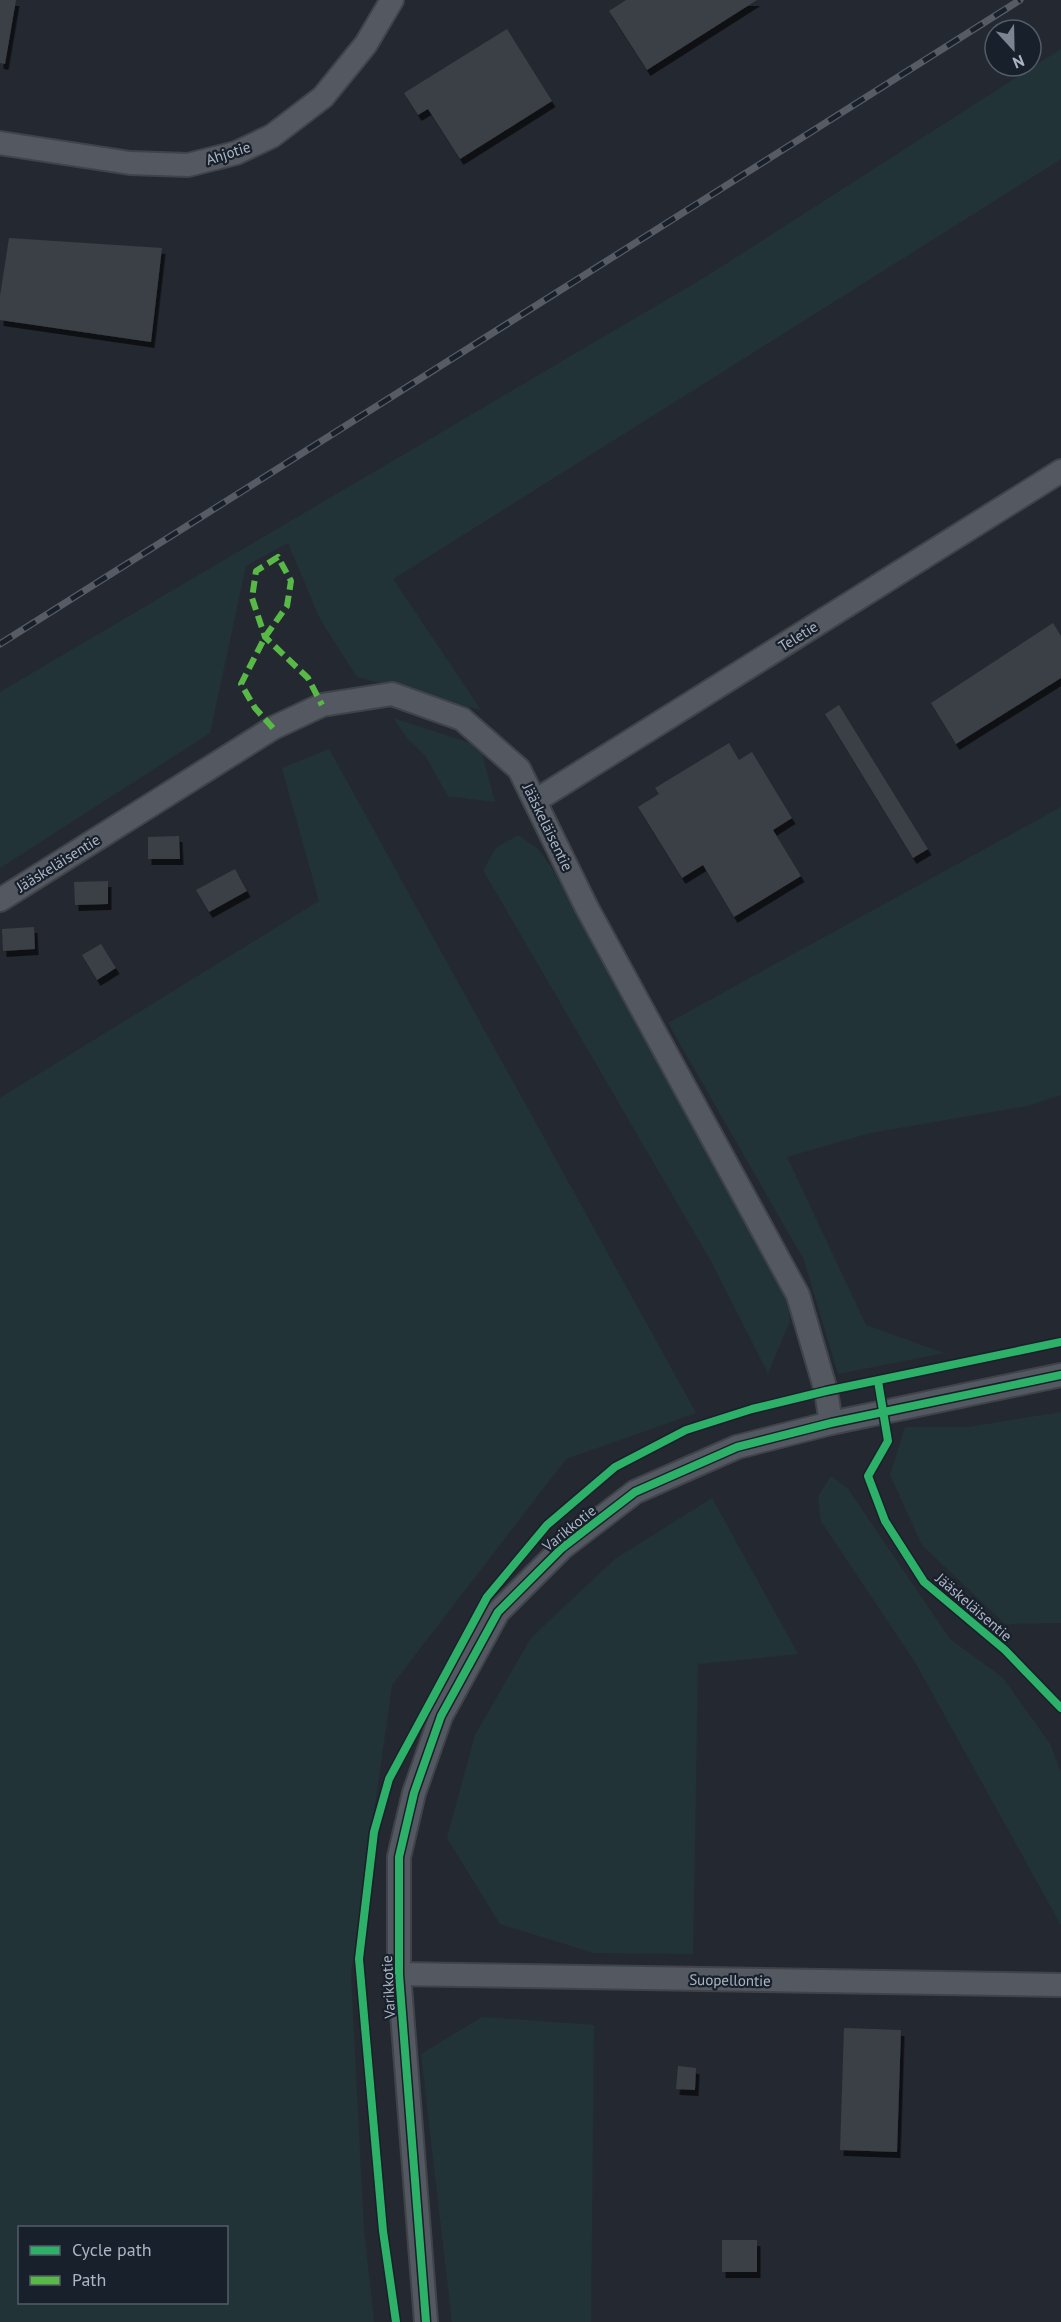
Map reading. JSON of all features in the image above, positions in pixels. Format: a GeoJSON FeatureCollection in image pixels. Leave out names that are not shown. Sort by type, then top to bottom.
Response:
{"type":"FeatureCollection","features":[{"type":"Feature","properties":{"kind":"street","name":"Ahjotie"},"geometry":{"type":"LineString","coordinates":[[0,143],[130,162],[176,165],[188,165],[236,153],[272,136],[323,97],[366,44],[392,0]]}},
{"type":"Feature","properties":{"kind":"street","name":"Teletie"},"geometry":{"type":"LineString","coordinates":[[536,801],[1061,471]]}},
{"type":"Feature","properties":{"kind":"street","name":"Jääskeläisentie"},"geometry":{"type":"LineString","coordinates":[[0,900],[273,728],[322,705],[392,694],[462,719],[519,769],[587,908],[798,1295],[826,1391],[831,1423]]}},
{"type":"Feature","properties":{"kind":"street","name":"Varikkotie"},"geometry":{"type":"LineString","coordinates":[[426,2322],[399,1974],[399,1857],[414,1793],[441,1716],[498,1612],[562,1548],[636,1492],[737,1447],[831,1423],[1061,1375]]}},
{"type":"Feature","properties":{"kind":"street","name":"Suopellontie"},"geometry":{"type":"LineString","coordinates":[[399,1974],[1061,1985]]}},
{"type":"Feature","properties":{"kind":"shaded area"},"geometry":{"type":"Polygon","coordinates":[[[1061,49],[1061,159],[393,579],[481,710],[357,677],[320,619],[288,543],[246,566],[210,733],[0,868],[0,692],[707,276],[1016,78],[1043,78],[1043,61],[1061,49]]]}},
{"type":"Feature","properties":{"kind":"shaded area"},"geometry":{"type":"Polygon","coordinates":[[[393,718],[470,743],[482,754],[495,802],[448,796],[425,755],[408,739],[393,718]]]}},
{"type":"Feature","properties":{"kind":"shaded area"},"geometry":{"type":"Polygon","coordinates":[[[329,749],[696,1413],[566,1459],[392,1685],[351,1974],[364,2230],[374,2322],[0,2322],[0,1098],[319,901],[282,768],[329,749]]]}},
{"type":"Feature","properties":{"kind":"shaded area"},"geometry":{"type":"Polygon","coordinates":[[[1061,807],[1061,1095],[1027,1106],[870,1133],[787,1157],[866,1325],[944,1353],[838,1374],[804,1260],[668,1023],[1061,807]]]}},
{"type":"Feature","properties":{"kind":"shaded area"},"geometry":{"type":"Polygon","coordinates":[[[518,835],[537,848],[552,868],[784,1273],[790,1321],[768,1373],[711,1261],[483,870],[496,848],[518,835]]]}},
{"type":"Feature","properties":{"kind":"shaded area"},"geometry":{"type":"Polygon","coordinates":[[[1061,1412],[1061,1623],[1005,1624],[922,1545],[890,1475],[905,1427],[968,1427],[1061,1412]]]}},
{"type":"Feature","properties":{"kind":"shaded area"},"geometry":{"type":"Polygon","coordinates":[[[831,1476],[848,1489],[950,1639],[1003,1678],[1050,1744],[1061,1772],[1061,1925],[915,1662],[821,1521],[818,1496],[831,1476]]]}},
{"type":"Feature","properties":{"kind":"shaded area"},"geometry":{"type":"Polygon","coordinates":[[[712,1498],[798,1654],[698,1664],[693,1954],[594,1953],[500,1924],[447,1838],[475,1735],[531,1638],[615,1559],[712,1498]]]}},
{"type":"Feature","properties":{"kind":"shaded area"},"geometry":{"type":"Polygon","coordinates":[[[482,2017],[594,2025],[591,2322],[452,2322],[421,2054],[482,2017]]]}},
{"type":"Feature","properties":{"kind":"building"},"geometry":{"type":"Polygon","coordinates":[[[0,0],[16,0],[5,64],[0,63],[0,0]]]}},
{"type":"Feature","properties":{"kind":"building"},"geometry":{"type":"Polygon","coordinates":[[[626,0],[757,0],[647,70],[609,11],[626,0]]]}},
{"type":"Feature","properties":{"kind":"building"},"geometry":{"type":"Polygon","coordinates":[[[507,29],[552,101],[460,159],[428,109],[418,115],[404,93],[507,29]]]}},
{"type":"Feature","properties":{"kind":"building"},"geometry":{"type":"Polygon","coordinates":[[[9,238],[162,248],[151,342],[0,320],[0,296],[9,238]]]}},
{"type":"Feature","properties":{"kind":"building"},"geometry":{"type":"Polygon","coordinates":[[[1053,623],[1061,636],[1061,678],[956,744],[931,703],[1053,623]]]}},
{"type":"Feature","properties":{"kind":"building"},"geometry":{"type":"Polygon","coordinates":[[[839,705],[928,849],[913,858],[825,714],[839,705]]]}},
{"type":"Feature","properties":{"kind":"building"},"geometry":{"type":"Polygon","coordinates":[[[729,743],[739,760],[752,752],[792,818],[773,830],[801,876],[734,917],[703,865],[682,878],[638,807],[659,794],[655,788],[729,743]]]}},
{"type":"Feature","properties":{"kind":"building"},"geometry":{"type":"Polygon","coordinates":[[[179,836],[180,859],[148,859],[148,837],[179,836]]]}},
{"type":"Feature","properties":{"kind":"building"},"geometry":{"type":"Polygon","coordinates":[[[235,869],[247,891],[209,912],[196,890],[235,869]]]}},
{"type":"Feature","properties":{"kind":"building"},"geometry":{"type":"Polygon","coordinates":[[[108,881],[108,904],[75,905],[74,882],[108,881]]]}},
{"type":"Feature","properties":{"kind":"building"},"geometry":{"type":"Polygon","coordinates":[[[34,927],[35,949],[3,951],[2,929],[34,927]]]}},
{"type":"Feature","properties":{"kind":"building"},"geometry":{"type":"Polygon","coordinates":[[[101,944],[116,968],[97,980],[82,955],[101,944]]]}},
{"type":"Feature","properties":{"kind":"building"},"geometry":{"type":"Polygon","coordinates":[[[844,2028],[901,2030],[897,2152],[840,2150],[844,2028]]]}},
{"type":"Feature","properties":{"kind":"building"},"geometry":{"type":"Polygon","coordinates":[[[678,2066],[696,2068],[695,2090],[676,2089],[678,2066]]]}},
{"type":"Feature","properties":{"kind":"building"},"geometry":{"type":"Polygon","coordinates":[[[722,2240],[757,2240],[757,2272],[722,2272],[722,2240]]]}},
{"type":"Feature","properties":{"kind":"railway"},"geometry":{"type":"LineString","coordinates":[[0,644],[1020,0]]}},
{"type":"Feature","properties":{"kind":"marked path"},"geometry":{"type":"LineString","coordinates":[[273,728],[255,708],[241,684],[265,637],[287,606],[291,581],[278,557],[256,571],[252,598],[265,637],[308,678],[322,705]]}},
{"type":"Feature","properties":{"kind":"cycle path"},"geometry":{"type":"LineString","coordinates":[[396,2322],[383,2231],[359,1959],[374,1832],[389,1779],[487,1597],[547,1525],[615,1467],[686,1430],[752,1409],[826,1391],[1061,1342]]}},
{"type":"Feature","properties":{"kind":"cycle path"},"geometry":{"type":"LineString","coordinates":[[426,2322],[399,1974],[399,1857],[414,1793],[441,1716],[498,1612],[562,1548],[635,1492],[737,1447],[831,1423],[1061,1375]]}},
{"type":"Feature","properties":{"kind":"cycle path"},"geometry":{"type":"LineString","coordinates":[[878,1381],[888,1441],[868,1476],[885,1521],[924,1582],[1005,1650],[1061,1708]]}}]}
